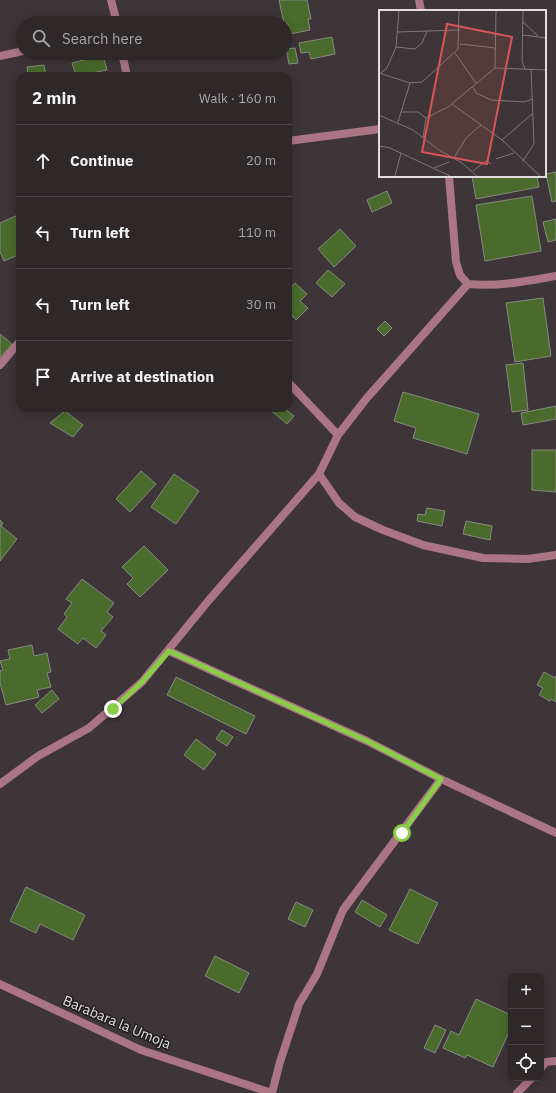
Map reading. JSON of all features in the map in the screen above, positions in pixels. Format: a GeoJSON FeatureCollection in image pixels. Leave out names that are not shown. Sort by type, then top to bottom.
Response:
{"type":"FeatureCollection","features":[{"type":"Feature","properties":{"kind":"street"},"geometry":{"type":"LineString","coordinates":[[111,0],[115,16]]}},
{"type":"Feature","properties":{"kind":"street"},"geometry":{"type":"LineString","coordinates":[[419,0],[421,10]]}},
{"type":"Feature","properties":{"kind":"street"},"geometry":{"type":"LineString","coordinates":[[0,56],[16,53]]}},
{"type":"Feature","properties":{"kind":"street"},"geometry":{"type":"LineString","coordinates":[[123,60],[125,72]]}},
{"type":"Feature","properties":{"kind":"street"},"geometry":{"type":"LineString","coordinates":[[292,140],[379,128]]}},
{"type":"Feature","properties":{"kind":"street"},"geometry":{"type":"LineString","coordinates":[[449,177],[456,262],[460,275],[468,284],[484,286],[518,283],[556,276]]}},
{"type":"Feature","properties":{"kind":"street"},"geometry":{"type":"LineString","coordinates":[[0,784],[38,756],[95,723],[142,682],[210,600],[319,474],[338,435],[366,399],[468,284]]}},
{"type":"Feature","properties":{"kind":"street"},"geometry":{"type":"LineString","coordinates":[[0,365],[16,345]]}},
{"type":"Feature","properties":{"kind":"street"},"geometry":{"type":"LineString","coordinates":[[292,386],[338,435]]}},
{"type":"Feature","properties":{"kind":"street"},"geometry":{"type":"LineString","coordinates":[[319,474],[339,503],[355,517],[383,530],[423,545],[483,558],[528,559],[556,555]]}},
{"type":"Feature","properties":{"kind":"street"},"geometry":{"type":"LineString","coordinates":[[169,651],[367,741],[441,779],[556,834]]}},
{"type":"Feature","properties":{"kind":"street"},"geometry":{"type":"LineString","coordinates":[[272,1093],[280,1062],[299,1004],[317,974],[343,910],[441,779]]}},
{"type":"Feature","properties":{"kind":"street","name":"Barabara la Umoja"},"geometry":{"type":"LineString","coordinates":[[0,984],[141,1050],[272,1093]]}},
{"type":"Feature","properties":{"kind":"street"},"geometry":{"type":"LineString","coordinates":[[544,1064],[546,1062],[556,1061]]}},
{"type":"Feature","properties":{"kind":"street"},"geometry":{"type":"LineString","coordinates":[[517,1093],[529,1081]]}},
{"type":"Feature","properties":{"kind":"building"},"geometry":{"type":"Polygon","coordinates":[[[279,0],[307,0],[311,19],[308,19],[310,30],[292,34],[292,16],[282,16],[279,0]]]}},
{"type":"Feature","properties":{"kind":"building"},"geometry":{"type":"Polygon","coordinates":[[[332,37],[335,54],[311,59],[309,52],[301,53],[299,43],[332,37]]]}},
{"type":"Feature","properties":{"kind":"building"},"geometry":{"type":"Polygon","coordinates":[[[292,48],[295,48],[298,63],[289,64],[288,60],[292,60],[292,48]]]}},
{"type":"Feature","properties":{"kind":"building"},"geometry":{"type":"Polygon","coordinates":[[[84,60],[104,60],[107,70],[97,72],[75,72],[72,63],[84,60]]]}},
{"type":"Feature","properties":{"kind":"building"},"geometry":{"type":"Polygon","coordinates":[[[44,65],[45,72],[28,72],[27,67],[44,65]]]}},
{"type":"Feature","properties":{"kind":"building"},"geometry":{"type":"Polygon","coordinates":[[[556,172],[556,201],[552,202],[546,174],[556,172]]]}},
{"type":"Feature","properties":{"kind":"building"},"geometry":{"type":"Polygon","coordinates":[[[472,177],[537,177],[539,187],[476,199],[472,177]]]}},
{"type":"Feature","properties":{"kind":"building"},"geometry":{"type":"Polygon","coordinates":[[[387,191],[392,203],[372,212],[367,200],[387,191]]]}},
{"type":"Feature","properties":{"kind":"building"},"geometry":{"type":"Polygon","coordinates":[[[532,196],[541,251],[485,261],[476,205],[532,196]]]}},
{"type":"Feature","properties":{"kind":"building"},"geometry":{"type":"Polygon","coordinates":[[[16,216],[16,256],[4,261],[0,252],[0,223],[16,216]]]}},
{"type":"Feature","properties":{"kind":"building"},"geometry":{"type":"Polygon","coordinates":[[[556,219],[556,240],[548,242],[543,222],[556,219]]]}},
{"type":"Feature","properties":{"kind":"building"},"geometry":{"type":"Polygon","coordinates":[[[340,229],[356,246],[334,267],[318,249],[340,229]]]}},
{"type":"Feature","properties":{"kind":"building"},"geometry":{"type":"Polygon","coordinates":[[[328,270],[345,284],[332,297],[316,283],[328,270]]]}},
{"type":"Feature","properties":{"kind":"building"},"geometry":{"type":"Polygon","coordinates":[[[295,283],[307,294],[300,301],[308,308],[296,320],[292,315],[292,286],[295,283]]]}},
{"type":"Feature","properties":{"kind":"building"},"geometry":{"type":"Polygon","coordinates":[[[543,298],[551,356],[515,362],[506,303],[543,298]]]}},
{"type":"Feature","properties":{"kind":"building"},"geometry":{"type":"Polygon","coordinates":[[[385,321],[392,328],[384,336],[377,329],[385,321]]]}},
{"type":"Feature","properties":{"kind":"building"},"geometry":{"type":"Polygon","coordinates":[[[0,334],[12,344],[0,358],[0,334]]]}},
{"type":"Feature","properties":{"kind":"building"},"geometry":{"type":"Polygon","coordinates":[[[523,363],[528,410],[512,412],[506,365],[523,363]]]}},
{"type":"Feature","properties":{"kind":"building"},"geometry":{"type":"Polygon","coordinates":[[[403,392],[479,414],[467,454],[413,438],[416,428],[394,421],[403,392]]]}},
{"type":"Feature","properties":{"kind":"building"},"geometry":{"type":"Polygon","coordinates":[[[556,406],[556,419],[523,425],[521,413],[556,406]]]}},
{"type":"Feature","properties":{"kind":"building"},"geometry":{"type":"Polygon","coordinates":[[[64,412],[66,412],[83,425],[73,437],[50,423],[64,412]]]}},
{"type":"Feature","properties":{"kind":"building"},"geometry":{"type":"Polygon","coordinates":[[[273,412],[289,412],[294,416],[287,424],[273,412]]]}},
{"type":"Feature","properties":{"kind":"building"},"geometry":{"type":"Polygon","coordinates":[[[532,450],[556,450],[556,492],[532,490],[532,450]]]}},
{"type":"Feature","properties":{"kind":"building"},"geometry":{"type":"Polygon","coordinates":[[[141,471],[156,484],[130,512],[116,499],[141,471]]]}},
{"type":"Feature","properties":{"kind":"building"},"geometry":{"type":"Polygon","coordinates":[[[174,474],[199,491],[176,524],[151,507],[174,474]]]}},
{"type":"Feature","properties":{"kind":"building"},"geometry":{"type":"Polygon","coordinates":[[[427,508],[445,511],[442,526],[417,521],[418,514],[425,515],[427,508]]]}},
{"type":"Feature","properties":{"kind":"building"},"geometry":{"type":"Polygon","coordinates":[[[0,520],[3,523],[1,526],[17,539],[0,561],[0,520]]]}},
{"type":"Feature","properties":{"kind":"building"},"geometry":{"type":"Polygon","coordinates":[[[466,521],[492,526],[490,540],[463,534],[466,521]]]}},
{"type":"Feature","properties":{"kind":"building"},"geometry":{"type":"Polygon","coordinates":[[[144,546],[168,570],[140,597],[127,584],[133,578],[122,567],[144,546]]]}},
{"type":"Feature","properties":{"kind":"building"},"geometry":{"type":"Polygon","coordinates":[[[82,579],[114,603],[107,612],[113,617],[101,631],[106,635],[96,648],[83,638],[78,644],[58,629],[67,617],[64,614],[72,603],[66,599],[82,579]]]}},
{"type":"Feature","properties":{"kind":"building"},"geometry":{"type":"Polygon","coordinates":[[[32,645],[34,656],[47,653],[51,672],[47,673],[51,687],[37,690],[39,697],[6,705],[0,683],[0,671],[3,670],[0,661],[10,659],[8,650],[32,645]]]}},
{"type":"Feature","properties":{"kind":"building"},"geometry":{"type":"Polygon","coordinates":[[[544,672],[555,678],[556,676],[556,702],[551,699],[550,701],[539,695],[543,688],[537,685],[544,672]]]}},
{"type":"Feature","properties":{"kind":"building"},"geometry":{"type":"Polygon","coordinates":[[[176,677],[255,716],[246,734],[167,695],[176,677]]]}},
{"type":"Feature","properties":{"kind":"building"},"geometry":{"type":"Polygon","coordinates":[[[52,690],[59,699],[42,713],[35,705],[52,690]]]}},
{"type":"Feature","properties":{"kind":"building"},"geometry":{"type":"Polygon","coordinates":[[[222,730],[233,737],[227,746],[216,739],[222,730]]]}},
{"type":"Feature","properties":{"kind":"building"},"geometry":{"type":"Polygon","coordinates":[[[196,739],[216,754],[204,770],[184,755],[196,739]]]}},
{"type":"Feature","properties":{"kind":"building"},"geometry":{"type":"Polygon","coordinates":[[[26,887],[85,915],[73,940],[40,924],[36,933],[10,921],[26,887]]]}},
{"type":"Feature","properties":{"kind":"building"},"geometry":{"type":"Polygon","coordinates":[[[410,889],[438,903],[418,944],[389,930],[410,889]]]}},
{"type":"Feature","properties":{"kind":"building"},"geometry":{"type":"Polygon","coordinates":[[[362,900],[387,915],[380,927],[355,912],[362,900]]]}},
{"type":"Feature","properties":{"kind":"building"},"geometry":{"type":"Polygon","coordinates":[[[296,902],[313,910],[305,927],[288,919],[296,902]]]}},
{"type":"Feature","properties":{"kind":"building"},"geometry":{"type":"Polygon","coordinates":[[[215,956],[249,973],[239,993],[205,976],[215,956]]]}},
{"type":"Feature","properties":{"kind":"building"},"geometry":{"type":"Polygon","coordinates":[[[476,999],[508,1014],[508,1034],[493,1067],[467,1055],[465,1058],[443,1048],[451,1031],[459,1035],[476,999]]]}},
{"type":"Feature","properties":{"kind":"building"},"geometry":{"type":"Polygon","coordinates":[[[435,1025],[446,1030],[435,1053],[424,1048],[435,1025]]]}},
{"type":"Feature","properties":{"kind":"route"},"geometry":{"type":"LineString","coordinates":[[113,709],[142,682],[169,651],[367,741],[441,779],[402,833]]}}]}
